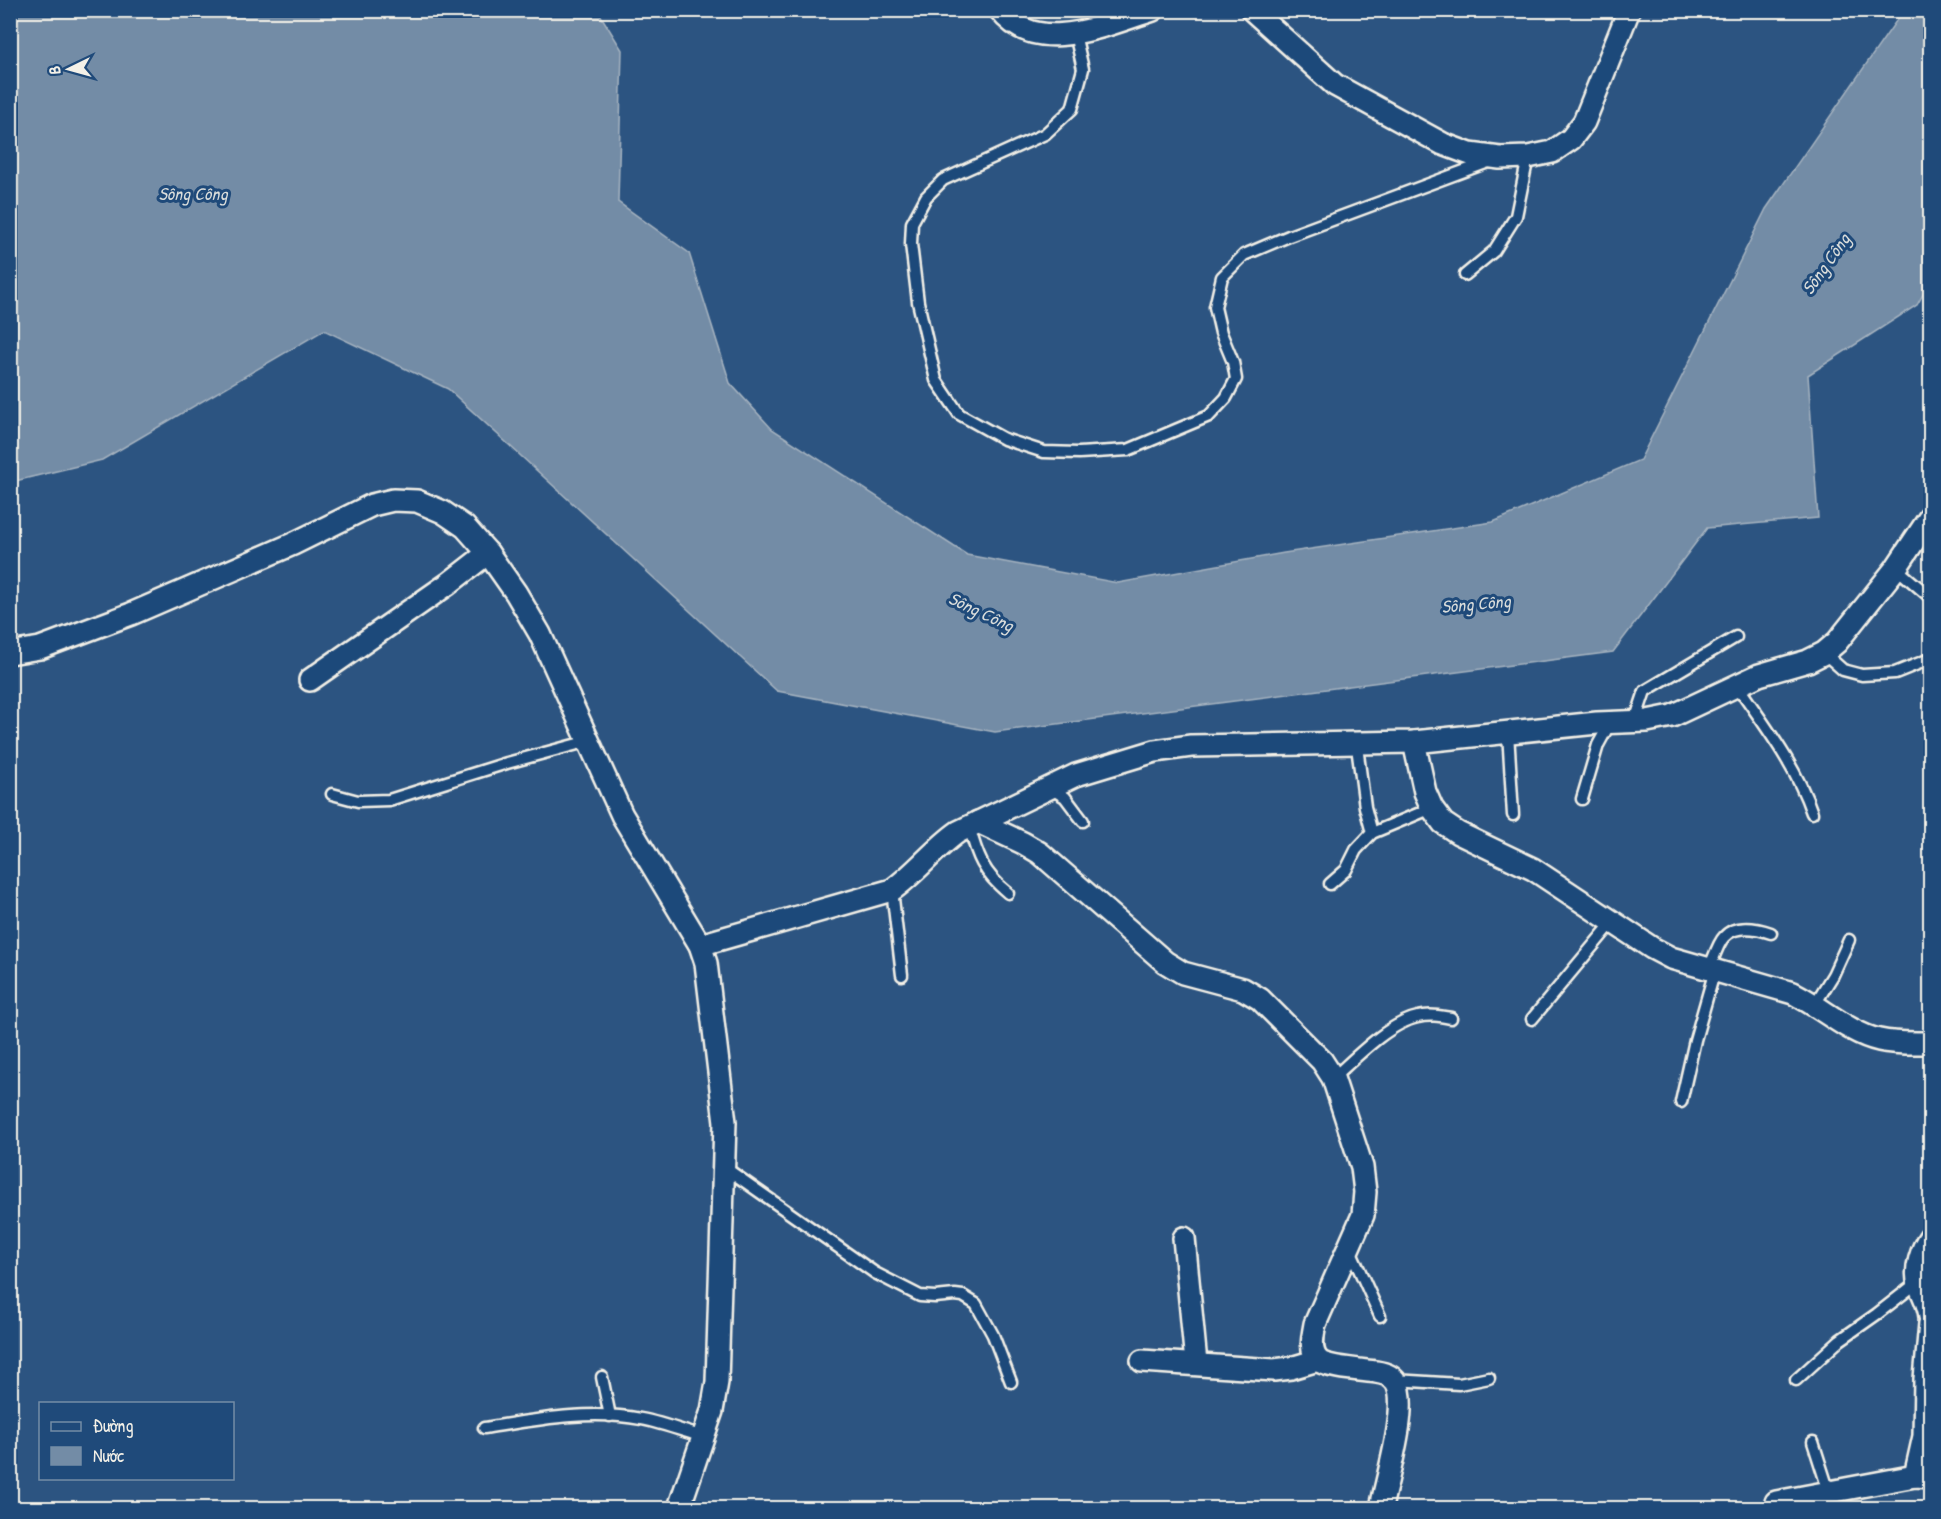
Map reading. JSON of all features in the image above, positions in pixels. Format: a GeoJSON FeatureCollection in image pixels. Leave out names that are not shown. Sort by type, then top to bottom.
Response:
{"type":"FeatureCollection","features":[{"type":"Feature","properties":{"kind":"street"},"geometry":{"type":"LineString","coordinates":[[1000,10],[1021,28],[1047,36],[1076,40],[1153,10]]}},
{"type":"Feature","properties":{"kind":"street"},"geometry":{"type":"LineString","coordinates":[[1252,10],[1335,85],[1443,144],[1470,153],[1500,158],[1528,157],[1552,152],[1571,139],[1584,122],[1629,10]]}},
{"type":"Feature","properties":{"kind":"street"},"geometry":{"type":"LineString","coordinates":[[10,654],[40,648],[131,614],[293,544],[372,506],[393,500],[417,501],[443,512],[465,527],[488,553],[516,593],[540,634],[635,838],[700,945],[706,963],[725,1122],[717,1382],[712,1411],[680,1509]]}},
{"type":"Feature","properties":{"kind":"street"},"geometry":{"type":"LineString","coordinates":[[700,945],[892,890],[945,841],[973,824],[1076,775],[1155,751],[1173,747],[1414,742],[1672,716],[1774,669],[1808,661],[1824,653],[1837,642],[1896,568],[1930,517]]}},
{"type":"Feature","properties":{"kind":"street"},"geometry":{"type":"LineString","coordinates":[[310,680],[448,584],[488,553]]}},
{"type":"Feature","properties":{"kind":"street"},"geometry":{"type":"LineString","coordinates":[[1414,742],[1425,792],[1432,808],[1443,823],[1458,833],[1533,869],[1652,948],[1671,958],[1793,993],[1815,1004],[1860,1034],[1877,1040],[1894,1043],[1930,1043]]}},
{"type":"Feature","properties":{"kind":"street"},"geometry":{"type":"LineString","coordinates":[[973,824],[1023,843],[1040,853],[1165,962],[1183,973],[1243,989],[1260,999],[1322,1060],[1334,1078],[1362,1167],[1365,1192],[1363,1215],[1315,1324],[1312,1338],[1313,1351],[1318,1360],[1328,1365],[1384,1373],[1395,1380],[1400,1393],[1401,1412],[1381,1509]]}},
{"type":"Feature","properties":{"kind":"street"},"geometry":{"type":"LineString","coordinates":[[1930,1237],[1919,1262],[1918,1282],[1929,1305],[1930,1317]]}},
{"type":"Feature","properties":{"kind":"street"},"geometry":{"type":"LineString","coordinates":[[1184,1238],[1196,1363]]}},
{"type":"Feature","properties":{"kind":"street"},"geometry":{"type":"LineString","coordinates":[[1776,1502],[1923,1477],[1925,1379],[1930,1323]]}},
{"type":"Feature","properties":{"kind":"street"},"geometry":{"type":"LineString","coordinates":[[1142,1361],[1274,1370],[1291,1368],[1318,1360]]}},
{"type":"Feature","properties":{"kind":"lane"},"geometry":{"type":"LineString","coordinates":[[1076,40],[1083,69],[1072,109],[1046,134],[943,180],[926,197],[912,223],[910,244],[918,303],[936,380],[959,414],[1004,439],[1044,452],[1079,453],[1128,450],[1209,416],[1226,398],[1236,379],[1233,362],[1221,333],[1215,308],[1222,277],[1244,255],[1299,232],[1500,158]]}},
{"type":"Feature","properties":{"kind":"lane"},"geometry":{"type":"LineString","coordinates":[[1465,275],[1494,251],[1516,216],[1528,157]]}},
{"type":"Feature","properties":{"kind":"lane"},"geometry":{"type":"LineString","coordinates":[[1896,568],[1930,597]]}},
{"type":"Feature","properties":{"kind":"lane"},"geometry":{"type":"LineString","coordinates":[[1635,721],[1645,691],[1736,637]]}},
{"type":"Feature","properties":{"kind":"lane"},"geometry":{"type":"LineString","coordinates":[[1824,653],[1843,670],[1862,675],[1895,673],[1930,659]]}},
{"type":"Feature","properties":{"kind":"lane"},"geometry":{"type":"LineString","coordinates":[[1737,686],[1781,750],[1804,791],[1812,813]]}},
{"type":"Feature","properties":{"kind":"lane"},"geometry":{"type":"LineString","coordinates":[[1582,798],[1598,745],[1610,722]]}},
{"type":"Feature","properties":{"kind":"lane"},"geometry":{"type":"LineString","coordinates":[[1508,732],[1514,815]]}},
{"type":"Feature","properties":{"kind":"lane"},"geometry":{"type":"LineString","coordinates":[[332,794],[358,801],[389,800],[507,763],[589,741]]}},
{"type":"Feature","properties":{"kind":"lane"},"geometry":{"type":"LineString","coordinates":[[1358,754],[1365,807],[1372,833]]}},
{"type":"Feature","properties":{"kind":"lane"},"geometry":{"type":"LineString","coordinates":[[1048,787],[1065,797],[1083,821]]}},
{"type":"Feature","properties":{"kind":"lane"},"geometry":{"type":"LineString","coordinates":[[1330,884],[1346,870],[1356,850],[1372,833],[1432,808]]}},
{"type":"Feature","properties":{"kind":"lane"},"geometry":{"type":"LineString","coordinates":[[973,824],[975,850],[983,867],[994,882],[1008,893]]}},
{"type":"Feature","properties":{"kind":"lane"},"geometry":{"type":"LineString","coordinates":[[892,890],[902,975]]}},
{"type":"Feature","properties":{"kind":"lane"},"geometry":{"type":"LineString","coordinates":[[1532,1019],[1613,922]]}},
{"type":"Feature","properties":{"kind":"lane"},"geometry":{"type":"LineString","coordinates":[[1681,1102],[1712,969],[1724,937],[1734,931],[1753,927],[1771,933]]}},
{"type":"Feature","properties":{"kind":"lane"},"geometry":{"type":"LineString","coordinates":[[1815,1004],[1833,975],[1849,940]]}},
{"type":"Feature","properties":{"kind":"lane"},"geometry":{"type":"LineString","coordinates":[[1334,1078],[1371,1043],[1392,1029],[1417,1017],[1432,1015],[1451,1018]]}},
{"type":"Feature","properties":{"kind":"lane"},"geometry":{"type":"LineString","coordinates":[[724,1167],[875,1273],[920,1296],[935,1298],[963,1296],[976,1304],[993,1335],[1011,1382]]}},
{"type":"Feature","properties":{"kind":"lane"},"geometry":{"type":"LineString","coordinates":[[1349,1246],[1380,1316]]}},
{"type":"Feature","properties":{"kind":"lane"},"geometry":{"type":"LineString","coordinates":[[1796,1380],[1840,1340],[1918,1282]]}},
{"type":"Feature","properties":{"kind":"lane"},"geometry":{"type":"LineString","coordinates":[[602,1377],[610,1416]]}},
{"type":"Feature","properties":{"kind":"lane"},"geometry":{"type":"LineString","coordinates":[[1395,1380],[1458,1384],[1489,1377]]}},
{"type":"Feature","properties":{"kind":"lane"},"geometry":{"type":"LineString","coordinates":[[484,1428],[551,1417],[593,1415],[640,1419],[703,1437]]}},
{"type":"Feature","properties":{"kind":"lane"},"geometry":{"type":"LineString","coordinates":[[1813,1442],[1829,1492]]}},
{"type":"Feature","properties":{"kind":"water","name":"Sông Công"},"geometry":{"type":"Polygon","coordinates":[[[10,11],[598,11],[622,50],[618,202],[689,253],[730,383],[772,429],[967,555],[1118,583],[1284,553],[1493,522],[1640,460],[1766,209],[1903,11],[1930,11],[1930,282],[1917,305],[1808,375],[1818,518],[1707,528],[1613,652],[995,732],[777,691],[448,389],[324,330],[102,460],[11,482],[10,11]]]}}]}
